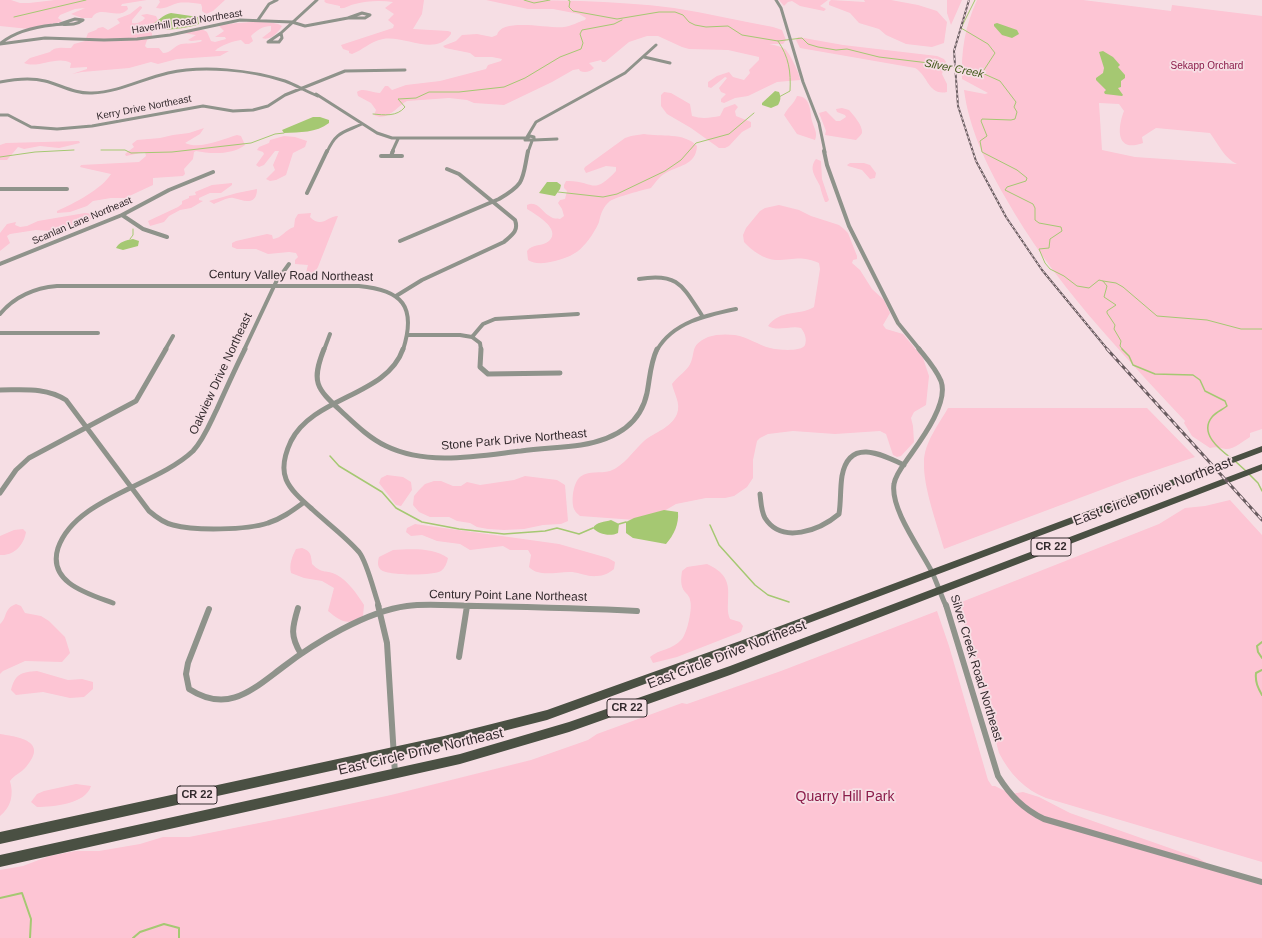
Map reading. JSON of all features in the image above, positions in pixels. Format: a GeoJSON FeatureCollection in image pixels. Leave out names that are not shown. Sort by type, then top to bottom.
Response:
{"type":"FeatureCollection","features":[{"type":"Feature","properties":{"kind":"main road","name":"East Circle Drive Northeast"},"geometry":{"type":"LineString","coordinates":[[0,838],[394,753],[504,727],[547,715],[1262,449]]}},
{"type":"Feature","properties":{"kind":"main road","name":"East Circle Drive Northeast"},"geometry":{"type":"LineString","coordinates":[[0,861],[395,774],[518,744],[600,718],[709,678],[1259,468]]}},
{"type":"Feature","properties":{"kind":"street"},"geometry":{"type":"LineString","coordinates":[[268,0],[269,4]]}},
{"type":"Feature","properties":{"kind":"street"},"geometry":{"type":"LineString","coordinates":[[258,20],[269,4],[277,0]]}},
{"type":"Feature","properties":{"kind":"street"},"geometry":{"type":"LineString","coordinates":[[281,33],[282,38],[279,42],[268,42],[281,33],[317,0]]}},
{"type":"Feature","properties":{"kind":"street","name":"Silver Creek Road Northeast"},"geometry":{"type":"LineString","coordinates":[[776,0],[781,8],[803,82],[819,123],[827,165],[849,226],[898,323],[936,370],[942,382],[941,402],[930,427],[904,465],[894,483],[895,501],[914,542],[932,572],[940,589],[955,631],[994,767],[1004,786],[1016,802],[1035,815],[1055,823],[1262,882]]}},
{"type":"Feature","properties":{"kind":"street"},"geometry":{"type":"LineString","coordinates":[[362,13],[370,15],[365,18],[348,18],[362,13]]}},
{"type":"Feature","properties":{"kind":"street","name":"Haverhill Road Northeast"},"geometry":{"type":"LineString","coordinates":[[0,44],[45,38],[104,40],[137,39],[170,35],[227,22],[258,20],[292,22],[305,26],[348,18]]}},
{"type":"Feature","properties":{"kind":"street"},"geometry":{"type":"LineString","coordinates":[[0,44],[11,36],[24,31],[60,24],[75,19],[83,20],[77,23],[60,24]]}},
{"type":"Feature","properties":{"kind":"street"},"geometry":{"type":"LineString","coordinates":[[400,241],[493,202],[509,194],[520,186],[525,175],[528,149],[526,139],[536,122],[625,73],[656,45]]}},
{"type":"Feature","properties":{"kind":"street"},"geometry":{"type":"LineString","coordinates":[[644,57],[670,64]]}},
{"type":"Feature","properties":{"kind":"street","name":"Kerry Drive Northeast"},"geometry":{"type":"LineString","coordinates":[[0,115],[10,115],[20,123],[32,128],[71,129],[101,125],[193,107],[203,106],[234,111],[253,110],[273,103],[285,95],[303,87],[348,71],[405,70]]}},
{"type":"Feature","properties":{"kind":"street"},"geometry":{"type":"LineString","coordinates":[[0,82],[21,79],[40,80],[77,92],[92,93],[116,90],[163,75],[183,71],[236,71],[282,80],[303,87],[377,133],[398,139],[557,139]]}},
{"type":"Feature","properties":{"kind":"street"},"geometry":{"type":"LineString","coordinates":[[307,193],[333,139],[338,135],[362,124]]}},
{"type":"Feature","properties":{"kind":"street"},"geometry":{"type":"LineString","coordinates":[[528,149],[533,139],[532,129]]}},
{"type":"Feature","properties":{"kind":"street"},"geometry":{"type":"LineString","coordinates":[[391,156],[398,139]]}},
{"type":"Feature","properties":{"kind":"street"},"geometry":{"type":"LineString","coordinates":[[381,156],[402,156]]}},
{"type":"Feature","properties":{"kind":"street"},"geometry":{"type":"LineString","coordinates":[[395,774],[388,659],[381,613],[366,566],[360,553],[303,503],[293,492],[285,479],[285,456],[290,443],[299,430],[312,418],[392,368],[402,352],[410,325],[409,314],[405,305],[396,296],[422,280],[504,242],[512,236],[517,226],[515,220],[459,174],[447,169]]}},
{"type":"Feature","properties":{"kind":"street","name":"Scanlan Lane Northeast"},"geometry":{"type":"LineString","coordinates":[[0,264],[122,216],[169,190],[213,172]]}},
{"type":"Feature","properties":{"kind":"street"},"geometry":{"type":"LineString","coordinates":[[0,189],[67,189]]}},
{"type":"Feature","properties":{"kind":"street"},"geometry":{"type":"LineString","coordinates":[[122,216],[146,231],[167,237]]}},
{"type":"Feature","properties":{"kind":"street","name":"Oakview Drive Northeast"},"geometry":{"type":"LineString","coordinates":[[113,603],[72,586],[66,581],[58,570],[56,557],[62,539],[74,523],[92,509],[184,457],[201,441],[274,286],[280,274],[288,264]]}},
{"type":"Feature","properties":{"kind":"street"},"geometry":{"type":"LineString","coordinates":[[640,279],[657,276],[671,278],[680,284],[704,317]]}},
{"type":"Feature","properties":{"kind":"street","name":"Century Valley Road Northeast"},"geometry":{"type":"LineString","coordinates":[[0,314],[9,303],[20,296],[38,288],[51,286],[366,287],[379,289],[396,296]]}},
{"type":"Feature","properties":{"kind":"street","name":"Stone Park Drive Northeast"},"geometry":{"type":"LineString","coordinates":[[330,334],[317,370],[316,378],[319,387],[372,439],[391,448],[416,455],[436,457],[462,456],[597,442],[625,429],[638,416],[645,403],[652,361],[657,349],[669,335],[690,321],[736,309]]}},
{"type":"Feature","properties":{"kind":"street"},"geometry":{"type":"LineString","coordinates":[[472,337],[483,324],[495,319],[578,314]]}},
{"type":"Feature","properties":{"kind":"street"},"geometry":{"type":"LineString","coordinates":[[0,333],[98,333]]}},
{"type":"Feature","properties":{"kind":"street"},"geometry":{"type":"LineString","coordinates":[[408,335],[460,335],[472,337],[480,343],[480,367],[488,374],[503,376],[560,373]]}},
{"type":"Feature","properties":{"kind":"street"},"geometry":{"type":"LineString","coordinates":[[0,493],[16,470],[29,458],[136,401],[173,336]]}},
{"type":"Feature","properties":{"kind":"street"},"geometry":{"type":"LineString","coordinates":[[0,390],[38,390],[56,393],[66,400],[153,516],[166,523],[184,527],[249,527],[261,525],[282,517],[303,503]]}},
{"type":"Feature","properties":{"kind":"street"},"geometry":{"type":"LineString","coordinates":[[760,494],[762,512],[769,524],[778,531],[793,534],[831,522],[839,514],[843,472],[853,455],[864,451],[875,451],[904,465]]}},
{"type":"Feature","properties":{"kind":"street","name":"Century Point Lane Northeast"},"geometry":{"type":"LineString","coordinates":[[209,609],[188,663],[186,674],[189,689],[203,698],[218,700],[237,697],[260,683],[301,654],[350,625],[381,613],[407,606],[575,607],[637,611]]}},
{"type":"Feature","properties":{"kind":"street"},"geometry":{"type":"LineString","coordinates":[[459,656],[467,606]]}},
{"type":"Feature","properties":{"kind":"street"},"geometry":{"type":"LineString","coordinates":[[298,608],[292,630],[292,641],[301,654]]}},
{"type":"Feature","properties":{"kind":"green space"},"geometry":{"type":"Polygon","coordinates":[[[0,0],[29,3],[55,0],[147,0],[122,4],[121,6],[127,6],[128,9],[119,14],[99,12],[92,18],[82,18],[71,14],[85,8],[75,9],[60,15],[58,18],[62,21],[61,22],[29,29],[0,26],[0,0]]]}},
{"type":"Feature","properties":{"kind":"green space"},"geometry":{"type":"Polygon","coordinates":[[[159,0],[225,0],[213,11],[206,14],[202,11],[201,4],[196,3],[178,3],[165,8],[156,8],[160,2],[159,0]]]}},
{"type":"Feature","properties":{"kind":"green space"},"geometry":{"type":"Polygon","coordinates":[[[424,0],[422,14],[413,29],[448,31],[451,32],[451,34],[444,41],[437,44],[428,45],[401,40],[383,39],[374,42],[352,54],[343,49],[341,45],[393,28],[394,25],[388,20],[394,14],[385,8],[393,2],[368,2],[340,8],[340,6],[326,3],[324,1],[424,0]]]}},
{"type":"Feature","properties":{"kind":"green space"},"geometry":{"type":"Polygon","coordinates":[[[486,0],[580,1],[651,5],[686,10],[773,27],[782,30],[786,40],[783,44],[769,44],[781,47],[787,51],[792,59],[800,80],[777,82],[748,96],[735,98],[724,103],[721,102],[721,99],[726,94],[721,92],[719,88],[727,78],[725,77],[711,88],[708,87],[708,82],[717,76],[729,72],[733,77],[744,80],[750,73],[749,70],[759,60],[759,57],[728,50],[689,49],[658,36],[647,36],[629,42],[605,62],[602,62],[601,60],[589,63],[594,68],[591,70],[586,72],[580,71],[579,69],[573,70],[552,82],[504,105],[474,103],[467,100],[449,98],[407,101],[388,115],[379,117],[374,115],[376,110],[371,103],[358,96],[357,92],[365,90],[380,93],[385,86],[388,86],[392,90],[406,85],[440,81],[486,69],[488,65],[501,61],[502,59],[492,57],[475,57],[470,53],[445,48],[443,46],[456,41],[462,35],[477,34],[492,37],[497,35],[500,30],[507,26],[527,25],[564,27],[585,20],[586,18],[579,14],[553,9],[528,9],[486,0]]]}},
{"type":"Feature","properties":{"kind":"green space"},"geometry":{"type":"Polygon","coordinates":[[[779,0],[828,0],[820,6],[826,9],[824,11],[800,6],[792,1],[788,2],[784,6],[779,0]]]}},
{"type":"Feature","properties":{"kind":"green space"},"geometry":{"type":"Polygon","coordinates":[[[831,0],[865,2],[864,0],[891,0],[918,5],[937,11],[947,22],[944,43],[932,47],[906,44],[886,35],[879,29],[859,23],[850,13],[829,5],[831,0]]]}},
{"type":"Feature","properties":{"kind":"green space"},"geometry":{"type":"Polygon","coordinates":[[[947,0],[962,0],[951,25],[947,13],[947,0]]]}},
{"type":"Feature","properties":{"kind":"green space","name":"Sekapp Orchard"},"geometry":{"type":"Polygon","coordinates":[[[977,0],[1083,0],[1171,11],[1172,5],[1262,16],[1262,429],[1250,433],[1250,437],[1233,448],[1210,448],[1192,436],[1184,423],[1185,421],[1111,341],[1065,286],[1024,228],[1005,197],[979,145],[966,104],[964,90],[985,94],[988,93],[962,79],[962,58],[965,39],[969,19],[977,0]],[[1099,103],[1102,150],[1135,157],[1237,164],[1225,155],[1210,133],[1156,128],[1142,137],[1143,143],[1128,145],[1123,142],[1121,138],[1120,125],[1124,111],[1119,104],[1099,103]]]}},
{"type":"Feature","properties":{"kind":"green space"},"geometry":{"type":"Polygon","coordinates":[[[140,6],[142,8],[132,20],[132,23],[141,22],[145,18],[141,15],[147,14],[156,16],[159,22],[147,30],[152,33],[152,36],[147,40],[145,46],[147,48],[159,48],[163,53],[168,52],[181,44],[202,41],[188,40],[196,35],[183,33],[192,30],[207,32],[211,41],[215,42],[226,39],[225,37],[215,37],[224,31],[219,26],[221,25],[262,22],[282,26],[276,34],[265,39],[262,38],[271,31],[271,26],[263,28],[251,36],[253,41],[249,44],[245,44],[241,40],[224,45],[215,51],[229,51],[220,56],[177,59],[158,64],[151,62],[129,68],[72,74],[87,69],[87,67],[70,68],[71,63],[59,60],[36,64],[24,63],[30,58],[50,52],[54,49],[71,48],[74,44],[85,41],[88,33],[98,28],[103,27],[108,30],[120,23],[117,19],[130,14],[140,6]]]}},
{"type":"Feature","properties":{"kind":"green space"},"geometry":{"type":"Polygon","coordinates":[[[798,37],[843,45],[937,56],[944,59],[946,62],[942,74],[947,84],[947,92],[936,91],[932,88],[923,75],[915,68],[800,48],[796,40],[798,37]]]}},
{"type":"Feature","properties":{"kind":"green space"},"geometry":{"type":"Polygon","coordinates":[[[664,92],[671,93],[690,104],[692,116],[699,118],[720,116],[724,108],[735,104],[738,107],[735,111],[736,116],[751,122],[751,127],[742,132],[729,146],[719,148],[691,128],[667,114],[661,106],[661,95],[664,92]]]}},
{"type":"Feature","properties":{"kind":"green space"},"geometry":{"type":"Polygon","coordinates":[[[797,96],[805,99],[809,105],[816,133],[815,140],[797,134],[784,115],[797,96]]]}},
{"type":"Feature","properties":{"kind":"green space"},"geometry":{"type":"Polygon","coordinates":[[[842,108],[849,110],[861,127],[862,133],[856,140],[825,135],[826,131],[819,113],[826,111],[836,121],[840,121],[846,117],[845,115],[837,112],[836,109],[842,108]]]}},
{"type":"Feature","properties":{"kind":"green space"},"geometry":{"type":"Polygon","coordinates":[[[204,128],[200,134],[185,143],[191,145],[204,145],[237,135],[241,136],[245,145],[234,151],[221,153],[196,151],[194,152],[193,159],[184,169],[185,174],[183,176],[153,178],[153,185],[125,198],[111,198],[93,201],[87,206],[70,212],[57,213],[57,211],[79,200],[101,185],[111,174],[80,167],[81,165],[139,162],[146,156],[145,152],[126,156],[125,154],[134,147],[132,144],[137,140],[189,133],[204,128]]]}},
{"type":"Feature","properties":{"kind":"green space"},"geometry":{"type":"Polygon","coordinates":[[[644,134],[672,136],[686,139],[697,146],[696,153],[690,161],[662,175],[651,188],[610,201],[603,210],[592,235],[575,253],[555,261],[538,263],[528,260],[527,251],[532,247],[549,241],[552,236],[552,232],[546,222],[527,209],[527,205],[534,204],[552,218],[560,219],[564,216],[558,203],[560,200],[565,199],[567,191],[564,188],[564,185],[566,181],[575,181],[592,185],[602,183],[616,171],[616,167],[606,166],[586,173],[584,169],[585,167],[625,138],[644,134]]]}},
{"type":"Feature","properties":{"kind":"green space"},"geometry":{"type":"Polygon","coordinates":[[[284,136],[295,137],[307,141],[305,147],[293,153],[286,175],[270,181],[266,179],[275,170],[273,165],[279,151],[275,151],[264,165],[259,167],[256,165],[264,154],[263,152],[257,150],[259,147],[269,143],[270,140],[284,136]]]}},
{"type":"Feature","properties":{"kind":"green space"},"geometry":{"type":"Polygon","coordinates":[[[79,141],[80,143],[59,148],[40,146],[24,149],[18,147],[7,160],[0,160],[0,145],[6,143],[79,141]]]}},
{"type":"Feature","properties":{"kind":"green space"},"geometry":{"type":"Polygon","coordinates":[[[816,159],[821,161],[822,179],[829,200],[827,202],[825,202],[813,170],[816,159]]]}},
{"type":"Feature","properties":{"kind":"green space"},"geometry":{"type":"Polygon","coordinates":[[[850,163],[864,163],[870,165],[876,173],[875,178],[870,179],[862,170],[847,165],[850,163]]]}},
{"type":"Feature","properties":{"kind":"green space"},"geometry":{"type":"Polygon","coordinates":[[[232,183],[232,185],[221,193],[210,193],[199,198],[199,200],[203,201],[191,208],[180,210],[169,216],[164,222],[150,226],[148,221],[178,207],[182,204],[182,201],[189,198],[189,196],[196,195],[195,192],[212,185],[232,183]]]}},
{"type":"Feature","properties":{"kind":"green space"},"geometry":{"type":"Polygon","coordinates":[[[257,189],[255,198],[248,201],[231,198],[214,204],[209,201],[237,193],[257,189]]]}},
{"type":"Feature","properties":{"kind":"green space"},"geometry":{"type":"Polygon","coordinates":[[[779,205],[799,210],[811,216],[839,225],[848,233],[857,256],[857,259],[853,260],[852,263],[860,270],[872,289],[884,300],[890,313],[883,325],[886,329],[903,334],[923,358],[929,376],[926,405],[914,412],[911,418],[914,442],[901,456],[897,457],[893,455],[886,434],[880,431],[835,434],[793,431],[768,434],[757,441],[753,460],[753,478],[747,487],[734,496],[725,498],[706,498],[676,504],[659,514],[635,520],[580,516],[574,510],[573,492],[580,477],[591,473],[606,472],[615,469],[620,466],[644,441],[671,423],[678,410],[677,399],[672,384],[689,366],[695,347],[702,340],[714,335],[729,334],[749,339],[773,349],[794,350],[805,345],[805,336],[801,328],[772,328],[768,326],[778,317],[808,310],[814,307],[820,269],[819,263],[798,258],[772,260],[758,254],[744,242],[743,235],[746,228],[760,211],[765,208],[779,205]]]}},
{"type":"Feature","properties":{"kind":"green space"},"geometry":{"type":"Polygon","coordinates":[[[85,213],[96,214],[87,223],[80,225],[64,226],[49,231],[36,230],[10,234],[7,236],[10,243],[0,251],[0,233],[7,224],[16,222],[15,225],[20,227],[27,226],[38,221],[85,213]]]}},
{"type":"Feature","properties":{"kind":"green space"},"geometry":{"type":"Polygon","coordinates":[[[311,213],[310,217],[318,222],[338,216],[318,267],[310,281],[304,280],[308,265],[295,264],[295,260],[298,257],[296,253],[289,252],[268,254],[256,249],[237,249],[232,247],[232,243],[236,241],[267,234],[272,235],[273,239],[281,236],[294,227],[295,219],[298,214],[311,213]]]}},
{"type":"Feature","properties":{"kind":"green space"},"geometry":{"type":"Polygon","coordinates":[[[948,408],[1147,408],[1195,457],[1130,479],[944,549],[928,494],[924,472],[924,462],[926,448],[929,441],[948,408]]]}},
{"type":"Feature","properties":{"kind":"green space"},"geometry":{"type":"Polygon","coordinates":[[[387,475],[403,477],[411,482],[412,490],[401,506],[396,505],[379,483],[381,478],[387,475]]]}},
{"type":"Feature","properties":{"kind":"green space"},"geometry":{"type":"Polygon","coordinates":[[[525,476],[557,480],[565,485],[568,521],[561,524],[543,525],[524,529],[488,529],[477,527],[470,523],[457,521],[449,517],[430,517],[419,512],[413,505],[414,496],[419,490],[425,484],[434,481],[441,481],[453,486],[461,486],[467,482],[480,485],[514,480],[525,476]]]}},
{"type":"Feature","properties":{"kind":"green space"},"geometry":{"type":"Polygon","coordinates":[[[1230,500],[1262,535],[1262,862],[1046,798],[1038,795],[1025,786],[1013,774],[999,753],[959,603],[1159,524],[1185,508],[1205,506],[1230,500]]]}},
{"type":"Feature","properties":{"kind":"green space"},"geometry":{"type":"Polygon","coordinates":[[[415,524],[559,544],[608,558],[615,562],[614,569],[600,576],[572,572],[538,572],[529,567],[531,555],[528,550],[510,550],[503,546],[470,550],[460,544],[437,541],[422,535],[411,536],[406,532],[407,528],[415,524]]]}},
{"type":"Feature","properties":{"kind":"green space"},"geometry":{"type":"Polygon","coordinates":[[[23,529],[26,532],[25,537],[18,549],[10,554],[0,555],[0,536],[14,530],[23,529]]]}},
{"type":"Feature","properties":{"kind":"green space"},"geometry":{"type":"Polygon","coordinates":[[[302,548],[309,552],[312,564],[319,570],[337,575],[349,585],[364,605],[363,616],[349,622],[337,618],[328,611],[334,588],[322,581],[304,578],[291,573],[290,570],[293,555],[296,549],[302,548]]]}},
{"type":"Feature","properties":{"kind":"green space"},"geometry":{"type":"Polygon","coordinates":[[[393,550],[429,550],[442,554],[448,558],[444,568],[437,573],[391,573],[380,569],[378,562],[379,557],[393,550]]]}},
{"type":"Feature","properties":{"kind":"green space"},"geometry":{"type":"Polygon","coordinates":[[[707,564],[718,570],[727,582],[729,616],[730,619],[740,622],[743,626],[741,632],[677,657],[653,663],[650,657],[678,643],[684,636],[688,626],[691,604],[689,597],[682,587],[682,571],[687,567],[707,564]]]}},
{"type":"Feature","properties":{"kind":"green space"},"geometry":{"type":"Polygon","coordinates":[[[16,604],[21,606],[25,613],[41,616],[49,621],[65,637],[70,653],[62,662],[25,661],[3,671],[0,674],[0,624],[9,608],[16,604]]]}},
{"type":"Feature","properties":{"kind":"green space","name":"Quarry Hill Park"},"geometry":{"type":"Polygon","coordinates":[[[937,611],[949,646],[988,780],[992,786],[1011,794],[1023,792],[1039,797],[1070,813],[1198,858],[1226,874],[1262,885],[1262,938],[0,938],[0,870],[23,866],[49,856],[76,851],[99,851],[140,844],[163,837],[189,837],[289,817],[391,795],[531,760],[588,740],[597,734],[682,703],[687,704],[781,671],[937,611]]]}},
{"type":"Feature","properties":{"kind":"green space"},"geometry":{"type":"Polygon","coordinates":[[[37,671],[68,680],[82,679],[93,682],[93,689],[84,697],[70,698],[43,692],[16,695],[11,690],[14,680],[17,677],[23,673],[37,671]]]}},
{"type":"Feature","properties":{"kind":"green space"},"geometry":{"type":"Polygon","coordinates":[[[0,734],[23,739],[29,742],[33,746],[34,751],[32,758],[26,767],[10,781],[12,791],[11,800],[7,809],[0,816],[0,734]]]}},
{"type":"Feature","properties":{"kind":"green space"},"geometry":{"type":"Polygon","coordinates":[[[76,784],[91,786],[83,797],[76,801],[44,807],[37,807],[31,802],[37,794],[44,791],[76,784]]]}},
{"type":"Feature","properties":{"kind":"shaded area"},"geometry":{"type":"Polygon","coordinates":[[[171,13],[198,17],[199,24],[174,29],[150,29],[149,27],[165,15],[171,13]]]}},
{"type":"Feature","properties":{"kind":"shaded area"},"geometry":{"type":"Polygon","coordinates":[[[997,23],[1017,30],[1019,34],[1012,38],[1002,35],[994,26],[994,24],[997,23]]]}},
{"type":"Feature","properties":{"kind":"shaded area"},"geometry":{"type":"Polygon","coordinates":[[[1103,51],[1113,57],[1120,65],[1118,67],[1125,75],[1125,78],[1121,81],[1121,87],[1118,88],[1123,95],[1122,96],[1105,94],[1104,92],[1106,90],[1096,80],[1096,78],[1103,73],[1104,68],[1099,52],[1103,51]]]}},
{"type":"Feature","properties":{"kind":"shaded area"},"geometry":{"type":"Polygon","coordinates":[[[775,91],[779,92],[780,95],[778,105],[771,108],[762,105],[762,103],[775,91]]]}},
{"type":"Feature","properties":{"kind":"shaded area"},"geometry":{"type":"Polygon","coordinates":[[[313,117],[320,117],[329,120],[329,123],[319,129],[308,131],[284,133],[282,130],[313,117]]]}},
{"type":"Feature","properties":{"kind":"shaded area"},"geometry":{"type":"Polygon","coordinates":[[[547,182],[557,182],[561,185],[555,196],[539,193],[547,182]]]}},
{"type":"Feature","properties":{"kind":"shaded area"},"geometry":{"type":"Polygon","coordinates":[[[133,239],[139,241],[138,246],[123,250],[116,248],[119,244],[133,239]]]}},
{"type":"Feature","properties":{"kind":"shaded area"},"geometry":{"type":"Polygon","coordinates":[[[664,510],[678,512],[678,521],[675,529],[666,544],[633,538],[626,533],[626,522],[634,518],[664,510]]]}},
{"type":"Feature","properties":{"kind":"shaded area"},"geometry":{"type":"Polygon","coordinates":[[[611,520],[619,524],[618,533],[611,535],[604,534],[593,528],[598,523],[611,520]]]}},
{"type":"Feature","properties":{"kind":"waterway"},"geometry":{"type":"LineString","coordinates":[[14,17],[86,0]]}},
{"type":"Feature","properties":{"kind":"waterway","name":"Silver Creek"},"geometry":{"type":"LineString","coordinates":[[524,0],[534,3],[550,0]]}},
{"type":"Feature","properties":{"kind":"waterway","name":"Silver Creek"},"geometry":{"type":"LineString","coordinates":[[568,0],[570,1],[569,7],[573,11],[617,19],[659,12],[675,12],[683,15],[689,22],[695,25],[706,27],[728,26],[742,35],[778,41]]}},
{"type":"Feature","properties":{"kind":"waterway"},"geometry":{"type":"LineString","coordinates":[[975,0],[961,28],[988,44],[995,53],[982,73]]}},
{"type":"Feature","properties":{"kind":"waterway"},"geometry":{"type":"LineString","coordinates":[[373,114],[394,114],[405,107],[398,99],[416,98],[429,92],[459,92],[504,87],[525,78],[560,57],[581,49],[583,43],[580,34],[582,30],[614,24],[622,20]]}},
{"type":"Feature","properties":{"kind":"waterway","name":"Silver Creek"},"geometry":{"type":"LineString","coordinates":[[778,41],[802,38],[808,44],[818,47],[836,50],[847,49],[879,57],[937,64],[982,73]]}},
{"type":"Feature","properties":{"kind":"waterway"},"geometry":{"type":"LineString","coordinates":[[778,41],[785,53],[790,71],[790,91],[779,97]]}},
{"type":"Feature","properties":{"kind":"waterway","name":"Silver Creek"},"geometry":{"type":"LineString","coordinates":[[982,73],[1000,81],[1016,102],[1014,107],[1017,112],[1015,119],[1011,120],[982,119],[981,121],[987,136],[980,141],[982,152],[1017,170],[1027,178],[1026,181],[1007,187],[1005,190],[1033,204],[1035,208],[1035,220],[1039,223],[1061,227],[1062,231],[1050,239],[1049,248],[1039,249],[1045,263],[1050,269],[1064,276],[1077,286],[1089,288],[1099,280],[1103,281]]}},
{"type":"Feature","properties":{"kind":"waterway"},"geometry":{"type":"LineString","coordinates":[[558,192],[603,197],[617,194],[665,171],[681,160],[696,143],[729,134],[754,113]]}},
{"type":"Feature","properties":{"kind":"waterway"},"geometry":{"type":"LineString","coordinates":[[101,150],[125,150],[131,153],[172,152],[251,143],[275,134],[284,133]]}},
{"type":"Feature","properties":{"kind":"waterway"},"geometry":{"type":"LineString","coordinates":[[0,157],[35,152],[74,150]]}},
{"type":"Feature","properties":{"kind":"waterway"},"geometry":{"type":"LineString","coordinates":[[130,239],[133,235],[133,229]]}},
{"type":"Feature","properties":{"kind":"waterway"},"geometry":{"type":"LineString","coordinates":[[1103,281],[1116,283],[1123,287],[1157,316],[1207,320],[1241,329],[1262,329]]}},
{"type":"Feature","properties":{"kind":"waterway","name":"Silver Creek"},"geometry":{"type":"LineString","coordinates":[[1103,281],[1107,286],[1104,297],[1116,305],[1107,311],[1107,313],[1115,325],[1114,329],[1121,341],[1120,346],[1123,350]]}},
{"type":"Feature","properties":{"kind":"waterway","name":"Silver Creek"},"geometry":{"type":"LineString","coordinates":[[1123,350],[1129,356],[1133,365],[1155,374],[1193,375],[1200,380],[1205,391],[1225,401],[1227,406],[1212,417],[1208,429],[1212,440],[1231,458]]}},
{"type":"Feature","properties":{"kind":"waterway"},"geometry":{"type":"LineString","coordinates":[[330,456],[339,466],[382,492],[396,508],[422,522],[459,529],[504,534],[545,531],[557,528],[579,534],[593,528]]}},
{"type":"Feature","properties":{"kind":"waterway","name":"Silver Creek"},"geometry":{"type":"LineString","coordinates":[[1235,461],[1246,471]]}},
{"type":"Feature","properties":{"kind":"waterway","name":"Silver Creek"},"geometry":{"type":"LineString","coordinates":[[1248,473],[1258,483],[1262,491]]}},
{"type":"Feature","properties":{"kind":"waterway"},"geometry":{"type":"LineString","coordinates":[[619,524],[626,522]]}},
{"type":"Feature","properties":{"kind":"waterway"},"geometry":{"type":"LineString","coordinates":[[710,525],[719,545],[755,585],[768,595],[789,602]]}},
{"type":"Feature","properties":{"kind":"waterway","name":"Silver Creek"},"geometry":{"type":"LineString","coordinates":[[1262,642],[1257,646],[1258,652],[1262,658]]}},
{"type":"Feature","properties":{"kind":"waterway","name":"Silver Creek"},"geometry":{"type":"LineString","coordinates":[[1262,670],[1256,673],[1257,685],[1262,695]]}},
{"type":"Feature","properties":{"kind":"waterway"},"geometry":{"type":"LineString","coordinates":[[0,898],[22,893],[31,919],[30,938]]}},
{"type":"Feature","properties":{"kind":"waterway"},"geometry":{"type":"LineString","coordinates":[[133,938],[140,932],[164,924],[179,928],[179,938]]}},
{"type":"Feature","properties":{"kind":"railway"},"geometry":{"type":"LineString","coordinates":[[969,0],[954,51],[958,106],[976,161],[1006,217],[1042,270],[1108,350]]}},
{"type":"Feature","properties":{"kind":"railway"},"geometry":{"type":"LineString","coordinates":[[1107,349],[1262,520]]}}]}
